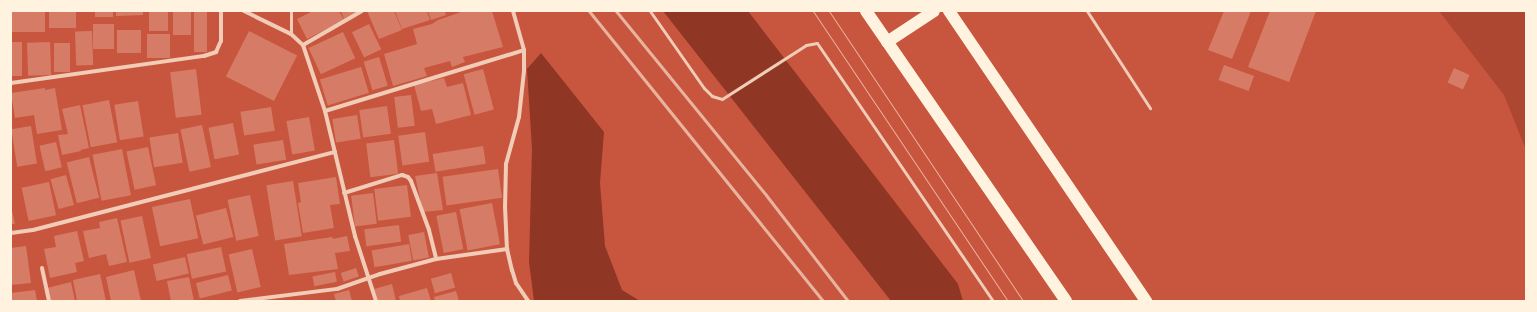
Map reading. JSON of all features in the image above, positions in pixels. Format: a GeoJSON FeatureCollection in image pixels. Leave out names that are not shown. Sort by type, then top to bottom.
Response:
{"type":"FeatureCollection","features":[{"type":"Feature","properties":{"kind":"highway"},"geometry":{"type":"LineString","coordinates":[[866,11],[1066,301]]}},
{"type":"Feature","properties":{"kind":"highway"},"geometry":{"type":"LineString","coordinates":[[887,42],[934,11]]}},
{"type":"Feature","properties":{"kind":"highway"},"geometry":{"type":"LineString","coordinates":[[949,11],[1146,301]]}},
{"type":"Feature","properties":{"kind":"street"},"geometry":{"type":"LineString","coordinates":[[11,82],[204,56],[216,52],[221,41],[221,11]]}},
{"type":"Feature","properties":{"kind":"street"},"geometry":{"type":"LineString","coordinates":[[244,11],[291,34],[303,45],[325,111],[355,236],[376,301]]}},
{"type":"Feature","properties":{"kind":"street"},"geometry":{"type":"LineString","coordinates":[[303,45],[362,11]]}},
{"type":"Feature","properties":{"kind":"street"},"geometry":{"type":"LineString","coordinates":[[512,11],[524,50],[519,117],[511,141],[506,164],[505,208],[507,248],[516,283],[528,301]]}},
{"type":"Feature","properties":{"kind":"street"},"geometry":{"type":"LineString","coordinates":[[325,111],[524,50]]}},
{"type":"Feature","properties":{"kind":"street"},"geometry":{"type":"LineString","coordinates":[[11,233],[33,230],[335,152]]}},
{"type":"Feature","properties":{"kind":"street"},"geometry":{"type":"LineString","coordinates":[[344,193],[402,175],[408,177],[412,181],[429,230],[436,259]]}},
{"type":"Feature","properties":{"kind":"street"},"geometry":{"type":"LineString","coordinates":[[240,301],[337,289],[436,259],[507,248]]}},
{"type":"Feature","properties":{"kind":"street"},"geometry":{"type":"LineString","coordinates":[[42,268],[49,301]]}},
{"type":"Feature","properties":{"kind":"lane"},"geometry":{"type":"LineString","coordinates":[[291,11],[291,34]]}},
{"type":"Feature","properties":{"kind":"lane"},"geometry":{"type":"LineString","coordinates":[[650,11],[704,88],[712,96],[722,99],[806,45],[814,43],[820,46],[993,301]]}},
{"type":"Feature","properties":{"kind":"lane"},"geometry":{"type":"LineString","coordinates":[[1086,11],[1150,108]]}},
{"type":"Feature","properties":{"kind":"shaded area"},"geometry":{"type":"Polygon","coordinates":[[[663,11],[748,11],[958,284],[963,301],[891,301],[663,11]]]}},
{"type":"Feature","properties":{"kind":"shaded area"},"geometry":{"type":"Polygon","coordinates":[[[1439,11],[1526,11],[1526,150],[1504,95],[1439,11]]]}},
{"type":"Feature","properties":{"kind":"shaded area"},"geometry":{"type":"Polygon","coordinates":[[[541,53],[604,132],[600,183],[605,246],[622,290],[640,301],[534,301],[529,262],[532,149],[527,69],[541,53]]]}},
{"type":"Feature","properties":{"kind":"building"},"geometry":{"type":"Polygon","coordinates":[[[11,11],[45,11],[45,32],[11,32],[11,11]]]}},
{"type":"Feature","properties":{"kind":"building"},"geometry":{"type":"Polygon","coordinates":[[[49,11],[76,11],[76,28],[49,28],[49,11]]]}},
{"type":"Feature","properties":{"kind":"building"},"geometry":{"type":"Polygon","coordinates":[[[95,11],[113,11],[113,17],[95,17],[95,11]]]}},
{"type":"Feature","properties":{"kind":"building"},"geometry":{"type":"Polygon","coordinates":[[[116,11],[143,11],[143,15],[116,16],[116,11]]]}},
{"type":"Feature","properties":{"kind":"building"},"geometry":{"type":"Polygon","coordinates":[[[149,11],[168,11],[168,31],[149,31],[149,11]]]}},
{"type":"Feature","properties":{"kind":"building"},"geometry":{"type":"Polygon","coordinates":[[[173,11],[191,11],[191,35],[173,35],[173,11]]]}},
{"type":"Feature","properties":{"kind":"building"},"geometry":{"type":"Polygon","coordinates":[[[194,11],[207,11],[207,52],[194,52],[194,11]]]}},
{"type":"Feature","properties":{"kind":"building"},"geometry":{"type":"Polygon","coordinates":[[[313,11],[339,11],[344,20],[307,39],[297,19],[313,11]]]}},
{"type":"Feature","properties":{"kind":"building"},"geometry":{"type":"Polygon","coordinates":[[[341,11],[360,11],[344,19],[341,11]]]}},
{"type":"Feature","properties":{"kind":"building"},"geometry":{"type":"Polygon","coordinates":[[[367,11],[394,11],[402,30],[379,39],[367,11]]]}},
{"type":"Feature","properties":{"kind":"building"},"geometry":{"type":"Polygon","coordinates":[[[395,11],[427,11],[430,20],[402,29],[395,11]]]}},
{"type":"Feature","properties":{"kind":"building"},"geometry":{"type":"Polygon","coordinates":[[[428,11],[445,11],[446,15],[431,20],[428,11]]]}},
{"type":"Feature","properties":{"kind":"building"},"geometry":{"type":"Polygon","coordinates":[[[464,11],[492,11],[503,47],[463,57],[465,62],[452,67],[450,61],[424,68],[427,76],[393,86],[384,54],[417,44],[413,29],[432,24],[438,20],[464,11]]]}},
{"type":"Feature","properties":{"kind":"building"},"geometry":{"type":"Polygon","coordinates":[[[1224,11],[1251,11],[1232,59],[1208,50],[1224,11]]]}},
{"type":"Feature","properties":{"kind":"building"},"geometry":{"type":"Polygon","coordinates":[[[1270,11],[1316,11],[1289,82],[1248,67],[1270,11]]]}},
{"type":"Feature","properties":{"kind":"building"},"geometry":{"type":"Polygon","coordinates":[[[93,24],[114,24],[114,49],[93,49],[93,24]]]}},
{"type":"Feature","properties":{"kind":"building"},"geometry":{"type":"Polygon","coordinates":[[[369,24],[381,49],[364,57],[352,32],[369,24]]]}},
{"type":"Feature","properties":{"kind":"building"},"geometry":{"type":"Polygon","coordinates":[[[117,30],[141,30],[141,53],[117,53],[117,30]]]}},
{"type":"Feature","properties":{"kind":"building"},"geometry":{"type":"Polygon","coordinates":[[[92,31],[93,65],[76,66],[75,32],[92,31]]]}},
{"type":"Feature","properties":{"kind":"building"},"geometry":{"type":"Polygon","coordinates":[[[249,31],[297,56],[274,101],[226,76],[249,31]]]}},
{"type":"Feature","properties":{"kind":"building"},"geometry":{"type":"Polygon","coordinates":[[[343,32],[355,58],[321,74],[309,48],[343,32]]]}},
{"type":"Feature","properties":{"kind":"building"},"geometry":{"type":"Polygon","coordinates":[[[147,34],[170,34],[170,58],[147,58],[147,34]]]}},
{"type":"Feature","properties":{"kind":"building"},"geometry":{"type":"Polygon","coordinates":[[[11,42],[22,42],[22,76],[11,76],[11,42]]]}},
{"type":"Feature","properties":{"kind":"building"},"geometry":{"type":"Polygon","coordinates":[[[50,42],[51,75],[28,76],[27,43],[50,42]]]}},
{"type":"Feature","properties":{"kind":"building"},"geometry":{"type":"Polygon","coordinates":[[[54,43],[70,43],[70,72],[54,72],[54,43]]]}},
{"type":"Feature","properties":{"kind":"building"},"geometry":{"type":"Polygon","coordinates":[[[379,57],[388,86],[372,90],[364,62],[379,57]]]}},
{"type":"Feature","properties":{"kind":"building"},"geometry":{"type":"Polygon","coordinates":[[[1224,65],[1254,76],[1249,91],[1219,80],[1224,65]]]}},
{"type":"Feature","properties":{"kind":"building"},"geometry":{"type":"Polygon","coordinates":[[[361,67],[369,93],[328,105],[320,80],[361,67]]]}},
{"type":"Feature","properties":{"kind":"building"},"geometry":{"type":"Polygon","coordinates":[[[1454,68],[1470,75],[1463,90],[1447,83],[1454,68]]]}},
{"type":"Feature","properties":{"kind":"building"},"geometry":{"type":"Polygon","coordinates":[[[196,69],[202,115],[176,118],[170,72],[196,69]]]}},
{"type":"Feature","properties":{"kind":"building"},"geometry":{"type":"Polygon","coordinates":[[[483,69],[494,110],[475,115],[464,74],[483,69]]]}},
{"type":"Feature","properties":{"kind":"building"},"geometry":{"type":"Polygon","coordinates":[[[444,78],[447,87],[463,83],[471,115],[436,124],[432,109],[421,111],[414,85],[444,78]]]}},
{"type":"Feature","properties":{"kind":"building"},"geometry":{"type":"Polygon","coordinates":[[[45,88],[45,90],[55,88],[62,130],[37,134],[34,115],[15,118],[11,93],[45,88]]]}},
{"type":"Feature","properties":{"kind":"building"},"geometry":{"type":"Polygon","coordinates":[[[411,95],[415,126],[398,128],[394,97],[411,95]]]}},
{"type":"Feature","properties":{"kind":"building"},"geometry":{"type":"Polygon","coordinates":[[[109,100],[117,142],[91,147],[82,105],[109,100]]]}},
{"type":"Feature","properties":{"kind":"building"},"geometry":{"type":"Polygon","coordinates":[[[138,101],[144,137],[120,140],[114,105],[138,101]]]}},
{"type":"Feature","properties":{"kind":"building"},"geometry":{"type":"Polygon","coordinates":[[[80,105],[89,148],[62,155],[58,135],[68,134],[62,109],[80,105]]]}},
{"type":"Feature","properties":{"kind":"building"},"geometry":{"type":"Polygon","coordinates":[[[387,106],[391,134],[363,138],[359,110],[387,106]]]}},
{"type":"Feature","properties":{"kind":"building"},"geometry":{"type":"Polygon","coordinates":[[[271,107],[275,131],[244,136],[240,112],[271,107]]]}},
{"type":"Feature","properties":{"kind":"building"},"geometry":{"type":"Polygon","coordinates":[[[357,115],[361,139],[336,143],[332,119],[357,115]]]}},
{"type":"Feature","properties":{"kind":"building"},"geometry":{"type":"Polygon","coordinates":[[[309,117],[315,150],[292,154],[286,121],[309,117]]]}},
{"type":"Feature","properties":{"kind":"building"},"geometry":{"type":"Polygon","coordinates":[[[233,123],[239,154],[215,159],[208,128],[233,123]]]}},
{"type":"Feature","properties":{"kind":"building"},"geometry":{"type":"Polygon","coordinates":[[[202,125],[211,167],[189,172],[180,130],[202,125]]]}},
{"type":"Feature","properties":{"kind":"building"},"geometry":{"type":"Polygon","coordinates":[[[31,126],[37,164],[17,167],[11,129],[31,126]]]}},
{"type":"Feature","properties":{"kind":"building"},"geometry":{"type":"Polygon","coordinates":[[[425,132],[429,162],[402,165],[398,136],[425,132]]]}},
{"type":"Feature","properties":{"kind":"building"},"geometry":{"type":"Polygon","coordinates":[[[178,133],[183,163],[154,167],[149,138],[178,133]]]}},
{"type":"Feature","properties":{"kind":"building"},"geometry":{"type":"Polygon","coordinates":[[[283,140],[286,160],[256,164],[253,145],[283,140]]]}},
{"type":"Feature","properties":{"kind":"building"},"geometry":{"type":"Polygon","coordinates":[[[394,140],[398,174],[370,177],[366,143],[394,140]]]}},
{"type":"Feature","properties":{"kind":"building"},"geometry":{"type":"Polygon","coordinates":[[[56,142],[62,167],[45,171],[39,146],[56,142]]]}},
{"type":"Feature","properties":{"kind":"building"},"geometry":{"type":"Polygon","coordinates":[[[483,146],[486,164],[435,172],[433,154],[483,146]]]}},
{"type":"Feature","properties":{"kind":"building"},"geometry":{"type":"Polygon","coordinates":[[[148,147],[156,185],[135,190],[126,152],[148,147]]]}},
{"type":"Feature","properties":{"kind":"building"},"geometry":{"type":"Polygon","coordinates":[[[122,149],[131,195],[102,201],[93,155],[122,149]]]}},
{"type":"Feature","properties":{"kind":"building"},"geometry":{"type":"Polygon","coordinates":[[[89,157],[99,198],[77,203],[67,163],[89,157]]]}},
{"type":"Feature","properties":{"kind":"building"},"geometry":{"type":"Polygon","coordinates":[[[498,169],[502,198],[447,206],[443,177],[498,169]]]}},
{"type":"Feature","properties":{"kind":"building"},"geometry":{"type":"Polygon","coordinates":[[[437,173],[443,210],[423,212],[415,176],[437,173]]]}},
{"type":"Feature","properties":{"kind":"building"},"geometry":{"type":"Polygon","coordinates":[[[66,175],[74,205],[59,209],[51,179],[66,175]]]}},
{"type":"Feature","properties":{"kind":"building"},"geometry":{"type":"Polygon","coordinates":[[[336,177],[340,204],[330,205],[334,228],[303,233],[298,203],[301,202],[298,183],[336,177]]]}},
{"type":"Feature","properties":{"kind":"building"},"geometry":{"type":"Polygon","coordinates":[[[293,181],[302,236],[275,241],[266,185],[293,181]]]}},
{"type":"Feature","properties":{"kind":"building"},"geometry":{"type":"Polygon","coordinates":[[[49,182],[56,215],[29,221],[22,188],[49,182]]]}},
{"type":"Feature","properties":{"kind":"building"},"geometry":{"type":"Polygon","coordinates":[[[407,185],[411,217],[378,221],[374,189],[407,185]]]}},
{"type":"Feature","properties":{"kind":"building"},"geometry":{"type":"Polygon","coordinates":[[[373,193],[377,224],[355,226],[351,196],[373,193]]]}},
{"type":"Feature","properties":{"kind":"building"},"geometry":{"type":"Polygon","coordinates":[[[250,195],[259,236],[236,241],[228,200],[250,195]]]}},
{"type":"Feature","properties":{"kind":"building"},"geometry":{"type":"Polygon","coordinates":[[[190,199],[198,238],[160,246],[152,207],[190,199]]]}},
{"type":"Feature","properties":{"kind":"building"},"geometry":{"type":"Polygon","coordinates":[[[492,203],[500,244],[468,251],[460,209],[492,203]]]}},
{"type":"Feature","properties":{"kind":"building"},"geometry":{"type":"Polygon","coordinates":[[[11,206],[15,224],[11,224],[11,206]]]}},
{"type":"Feature","properties":{"kind":"building"},"geometry":{"type":"Polygon","coordinates":[[[226,208],[233,237],[203,245],[196,215],[226,208]]]}},
{"type":"Feature","properties":{"kind":"building"},"geometry":{"type":"Polygon","coordinates":[[[456,212],[463,249],[444,253],[436,216],[456,212]]]}},
{"type":"Feature","properties":{"kind":"building"},"geometry":{"type":"Polygon","coordinates":[[[142,216],[151,258],[129,263],[120,221],[142,216]]]}},
{"type":"Feature","properties":{"kind":"building"},"geometry":{"type":"Polygon","coordinates":[[[117,218],[127,262],[109,266],[106,254],[89,258],[83,231],[100,228],[99,222],[117,218]]]}},
{"type":"Feature","properties":{"kind":"building"},"geometry":{"type":"Polygon","coordinates":[[[399,225],[401,242],[366,246],[364,229],[399,225]]]}},
{"type":"Feature","properties":{"kind":"building"},"geometry":{"type":"Polygon","coordinates":[[[77,231],[84,261],[75,263],[77,272],[50,278],[44,249],[56,247],[54,236],[77,231]]]}},
{"type":"Feature","properties":{"kind":"building"},"geometry":{"type":"Polygon","coordinates":[[[424,232],[429,258],[413,261],[408,235],[424,232]]]}},
{"type":"Feature","properties":{"kind":"building"},"geometry":{"type":"Polygon","coordinates":[[[347,236],[350,251],[335,253],[338,269],[289,275],[284,244],[332,237],[333,239],[347,236]]]}},
{"type":"Feature","properties":{"kind":"building"},"geometry":{"type":"Polygon","coordinates":[[[409,244],[412,261],[375,267],[372,251],[409,244]]]}},
{"type":"Feature","properties":{"kind":"building"},"geometry":{"type":"Polygon","coordinates":[[[26,246],[31,283],[11,285],[11,248],[26,246]]]}},
{"type":"Feature","properties":{"kind":"building"},"geometry":{"type":"Polygon","coordinates":[[[221,247],[226,271],[192,279],[187,254],[221,247]]]}},
{"type":"Feature","properties":{"kind":"building"},"geometry":{"type":"Polygon","coordinates":[[[252,249],[261,287],[237,292],[229,254],[252,249]]]}},
{"type":"Feature","properties":{"kind":"building"},"geometry":{"type":"Polygon","coordinates":[[[185,257],[189,274],[157,281],[153,264],[185,257]]]}},
{"type":"Feature","properties":{"kind":"building"},"geometry":{"type":"Polygon","coordinates":[[[356,268],[359,277],[344,282],[341,273],[356,268]]]}},
{"type":"Feature","properties":{"kind":"building"},"geometry":{"type":"Polygon","coordinates":[[[134,270],[141,301],[111,301],[106,277],[134,270]]]}},
{"type":"Feature","properties":{"kind":"building"},"geometry":{"type":"Polygon","coordinates":[[[335,272],[337,282],[314,286],[312,276],[335,272]]]}},
{"type":"Feature","properties":{"kind":"building"},"geometry":{"type":"Polygon","coordinates":[[[451,273],[455,287],[435,293],[431,279],[451,273]]]}},
{"type":"Feature","properties":{"kind":"building"},"geometry":{"type":"Polygon","coordinates":[[[100,274],[106,301],[77,301],[73,280],[100,274]]]}},
{"type":"Feature","properties":{"kind":"building"},"geometry":{"type":"Polygon","coordinates":[[[228,275],[232,291],[200,299],[196,283],[228,275]]]}},
{"type":"Feature","properties":{"kind":"building"},"geometry":{"type":"Polygon","coordinates":[[[189,277],[194,301],[171,301],[167,281],[189,277]]]}},
{"type":"Feature","properties":{"kind":"building"},"geometry":{"type":"Polygon","coordinates":[[[71,282],[75,301],[50,301],[47,288],[71,282]]]}},
{"type":"Feature","properties":{"kind":"building"},"geometry":{"type":"Polygon","coordinates":[[[392,284],[396,301],[378,301],[374,289],[392,284]]]}},
{"type":"Feature","properties":{"kind":"building"},"geometry":{"type":"Polygon","coordinates":[[[427,288],[431,301],[400,301],[399,296],[427,288]]]}},
{"type":"Feature","properties":{"kind":"building"},"geometry":{"type":"Polygon","coordinates":[[[35,290],[37,301],[11,301],[11,293],[35,290]]]}},
{"type":"Feature","properties":{"kind":"building"},"geometry":{"type":"Polygon","coordinates":[[[349,290],[352,301],[336,301],[334,294],[349,290]]]}},
{"type":"Feature","properties":{"kind":"building"},"geometry":{"type":"Polygon","coordinates":[[[456,291],[459,301],[435,301],[434,297],[456,291]]]}},
{"type":"Feature","properties":{"kind":"tram line"},"geometry":{"type":"LineString","coordinates":[[813,11],[1008,301]]}},
{"type":"Feature","properties":{"kind":"tram line"},"geometry":{"type":"LineString","coordinates":[[829,11],[1023,301]]}},
{"type":"Feature","properties":{"kind":"railway"},"geometry":{"type":"LineString","coordinates":[[589,11],[823,301]]}},
{"type":"Feature","properties":{"kind":"railway"},"geometry":{"type":"LineString","coordinates":[[616,11],[766,195],[848,301]]}}]}
